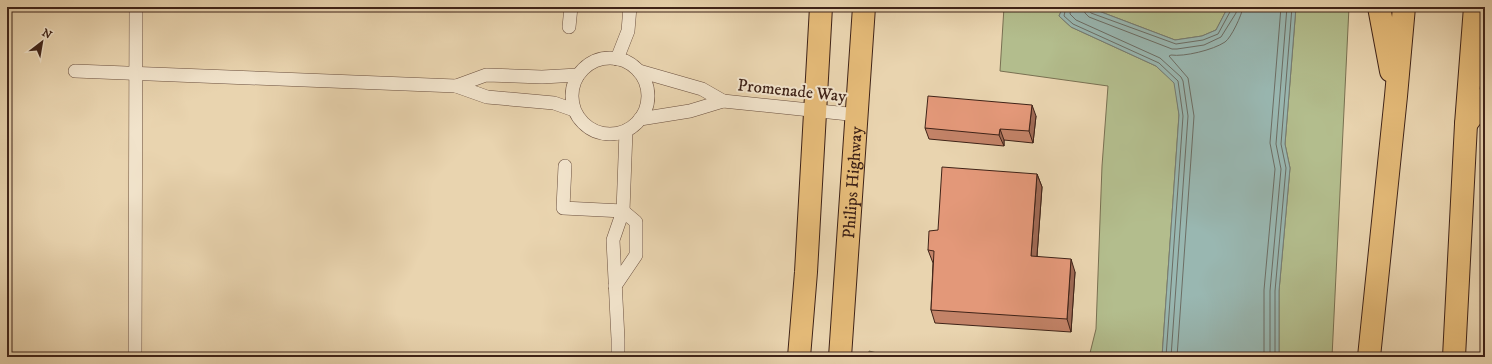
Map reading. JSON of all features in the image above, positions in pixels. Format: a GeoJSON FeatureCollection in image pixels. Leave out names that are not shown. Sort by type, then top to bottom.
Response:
{"type":"FeatureCollection","features":[{"type":"Feature","properties":{"kind":"main road"},"geometry":{"type":"LineString","coordinates":[[799,357],[806,272],[821,7]]}},
{"type":"Feature","properties":{"kind":"main road","name":"Philips Highway"},"geometry":{"type":"LineString","coordinates":[[840,357],[858,115],[864,7]]}},
{"type":"Feature","properties":{"kind":"main road"},"geometry":{"type":"LineString","coordinates":[[1379,7],[1396,96]]}},
{"type":"Feature","properties":{"kind":"main road"},"geometry":{"type":"LineString","coordinates":[[1369,357],[1404,7]]}},
{"type":"Feature","properties":{"kind":"main road"},"geometry":{"type":"LineString","coordinates":[[1454,357],[1466,124],[1474,7]]}},
{"type":"Feature","properties":{"kind":"main road"},"geometry":{"type":"LineString","coordinates":[[1466,124],[1485,100]]}},
{"type":"Feature","properties":{"kind":"lane"},"geometry":{"type":"LineString","coordinates":[[135,357],[136,7]]}},
{"type":"Feature","properties":{"kind":"lane"},"geometry":{"type":"LineString","coordinates":[[569,27],[571,7]]}},
{"type":"Feature","properties":{"kind":"lane"},"geometry":{"type":"LineString","coordinates":[[617,58],[628,31],[630,7]]}},
{"type":"Feature","properties":{"kind":"lane"},"geometry":{"type":"LineString","coordinates":[[610,57],[623,60],[634,66],[638,71],[643,76],[648,89],[648,102],[644,114],[635,124],[626,131],[613,134],[601,133],[590,128],[581,120],[574,110],[572,98],[573,86],[578,75],[586,66],[597,59],[610,57]]}},
{"type":"Feature","properties":{"kind":"lane"},"geometry":{"type":"LineString","coordinates":[[75,71],[136,72],[456,86],[486,97],[554,103],[574,110]]}},
{"type":"Feature","properties":{"kind":"lane","name":"Promenade Way"},"geometry":{"type":"LineString","coordinates":[[638,71],[702,89],[723,101]]}},
{"type":"Feature","properties":{"kind":"lane"},"geometry":{"type":"LineString","coordinates":[[456,86],[486,75],[542,77],[578,75]]}},
{"type":"Feature","properties":{"kind":"lane","name":"Promenade Way"},"geometry":{"type":"LineString","coordinates":[[640,119],[690,111],[723,101],[858,115]]}},
{"type":"Feature","properties":{"kind":"lane"},"geometry":{"type":"LineString","coordinates":[[618,357],[613,240],[623,211],[626,131]]}},
{"type":"Feature","properties":{"kind":"lane"},"geometry":{"type":"LineString","coordinates":[[565,166],[563,208],[623,211],[636,222],[636,255],[615,286]]}},
{"type":"Feature","properties":{"kind":"green space"},"geometry":{"type":"Polygon","coordinates":[[[1004,7],[1063,7],[1059,16],[1071,27],[1156,66],[1175,83],[1179,115],[1162,357],[1089,357],[1096,329],[1102,166],[1108,86],[1000,71],[1004,7]]]}},
{"type":"Feature","properties":{"kind":"green space"},"geometry":{"type":"Polygon","coordinates":[[[1088,7],[1228,7],[1216,30],[1202,36],[1175,40],[1088,7]]]}},
{"type":"Feature","properties":{"kind":"green space"},"geometry":{"type":"Polygon","coordinates":[[[1296,7],[1349,7],[1332,357],[1279,357],[1279,291],[1290,168],[1285,144],[1296,7]]]}},
{"type":"Feature","properties":{"kind":"green space"},"geometry":{"type":"Polygon","coordinates":[[[869,351],[893,357],[869,357],[869,351]]]}},
{"type":"Feature","properties":{"kind":"water"},"geometry":{"type":"Polygon","coordinates":[[[1063,7],[1088,7],[1175,40],[1202,36],[1216,30],[1228,7],[1296,7],[1285,144],[1290,168],[1279,291],[1279,357],[1162,357],[1179,115],[1174,83],[1156,66],[1071,27],[1059,16],[1063,7]]]}},
{"type":"Feature","properties":{"kind":"building"},"geometry":{"type":"Polygon","coordinates":[[[928,96],[1032,105],[1029,131],[1000,129],[999,135],[925,128],[928,96]]]}},
{"type":"Feature","properties":{"kind":"building"},"geometry":{"type":"Polygon","coordinates":[[[942,167],[1037,174],[1031,256],[1071,259],[1067,319],[931,310],[934,251],[928,250],[929,231],[938,230],[942,167]]]}}]}
